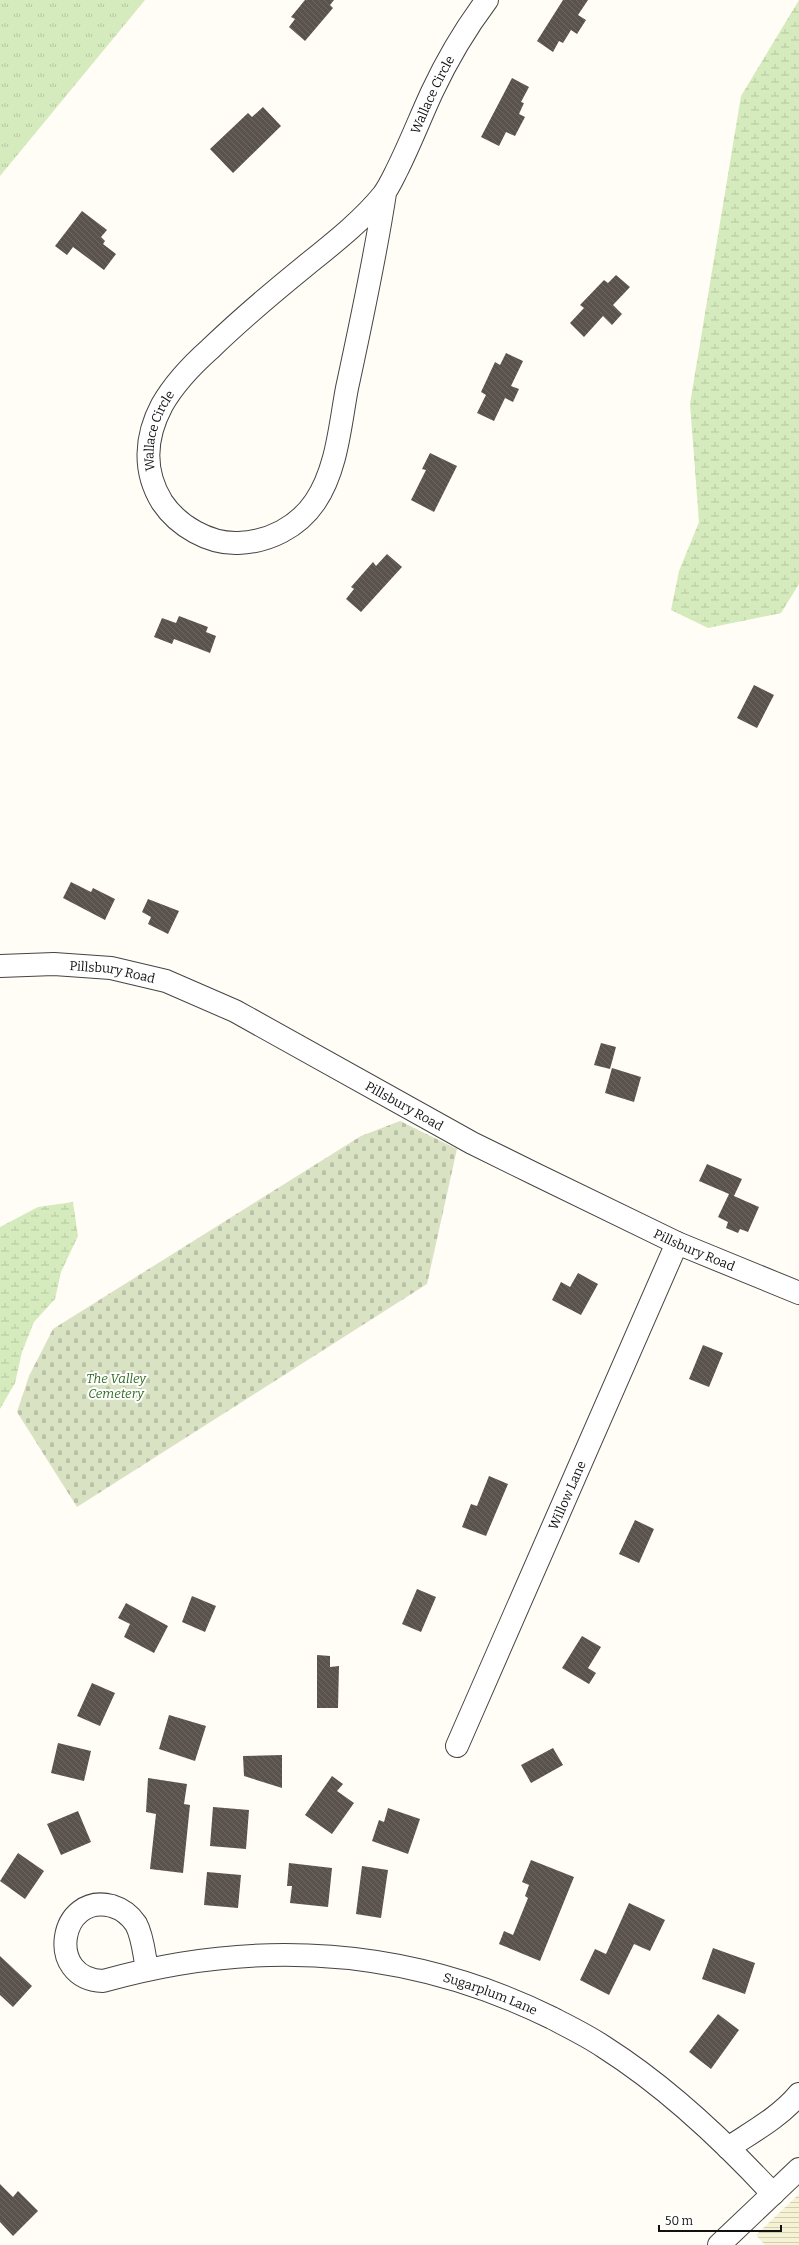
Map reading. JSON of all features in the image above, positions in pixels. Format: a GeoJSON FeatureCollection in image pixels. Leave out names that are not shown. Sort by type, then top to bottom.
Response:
{"type":"FeatureCollection","features":[{"type":"Feature","properties":{"kind":"street","name":"Wallace Circle"},"geometry":{"type":"LineString","coordinates":[[385,193],[342,236],[225,334],[188,371],[163,405],[149,440],[148,459],[151,478],[168,511],[199,534],[217,541],[236,544],[255,542],[290,528],[305,516],[317,500],[332,465],[377,242],[385,193],[410,144],[450,57],[487,0]]}},
{"type":"Feature","properties":{"kind":"street","name":"Pillsbury Road"},"geometry":{"type":"LineString","coordinates":[[0,966],[54,964],[111,968],[166,981],[235,1011],[472,1143],[678,1243],[799,1293]]}},
{"type":"Feature","properties":{"kind":"street","name":"Willow Lane"},"geometry":{"type":"LineString","coordinates":[[457,1746],[678,1243]]}},
{"type":"Feature","properties":{"kind":"street","name":"Sugarplum Lane"},"geometry":{"type":"LineString","coordinates":[[147,1969],[198,1960],[293,1954],[366,1960],[432,1973],[468,1982],[532,2009],[604,2046],[644,2075],[728,2148],[773,2194]]}},
{"type":"Feature","properties":{"kind":"street"},"geometry":{"type":"LineString","coordinates":[[728,2148],[766,2123],[791,2103],[799,2094]]}},
{"type":"Feature","properties":{"kind":"street"},"geometry":{"type":"LineString","coordinates":[[719,2245],[799,2169]]}},
{"type":"Feature","properties":{"kind":"shaded area"},"geometry":{"type":"Polygon","coordinates":[[[799,2194],[799,2245],[765,2245],[756,2235],[799,2194]]]}},
{"type":"Feature","properties":{"kind":"green space"},"geometry":{"type":"Polygon","coordinates":[[[0,0],[145,0],[0,176],[0,0]]]}},
{"type":"Feature","properties":{"kind":"green space"},"geometry":{"type":"Polygon","coordinates":[[[799,0],[799,584],[781,613],[708,628],[671,610],[679,571],[699,522],[690,404],[741,96],[799,0]]]}},
{"type":"Feature","properties":{"kind":"green space","name":"The Valley Cemetery"},"geometry":{"type":"Polygon","coordinates":[[[400,1121],[457,1149],[427,1284],[77,1507],[17,1412],[29,1376],[53,1329],[361,1136],[400,1121]]]}},
{"type":"Feature","properties":{"kind":"green space"},"geometry":{"type":"Polygon","coordinates":[[[73,1202],[78,1236],[61,1272],[55,1299],[34,1322],[22,1352],[15,1383],[0,1409],[0,1227],[38,1207],[73,1202]]]}},
{"type":"Feature","properties":{"kind":"building"},"geometry":{"type":"Polygon","coordinates":[[[305,0],[334,0],[330,5],[333,8],[305,41],[289,27],[295,19],[291,17],[305,0]]]}},
{"type":"Feature","properties":{"kind":"building"},"geometry":{"type":"Polygon","coordinates":[[[563,0],[588,0],[578,15],[586,20],[577,34],[571,30],[563,43],[559,41],[553,52],[537,41],[563,0]]]}},
{"type":"Feature","properties":{"kind":"building"},"geometry":{"type":"Polygon","coordinates":[[[512,78],[529,87],[521,102],[524,103],[519,114],[525,117],[515,136],[506,132],[499,146],[481,137],[512,78]]]}},
{"type":"Feature","properties":{"kind":"building"},"geometry":{"type":"Polygon","coordinates":[[[263,107],[281,126],[233,173],[210,149],[248,113],[252,117],[263,107]]]}},
{"type":"Feature","properties":{"kind":"building"},"geometry":{"type":"Polygon","coordinates":[[[82,211],[107,230],[101,237],[105,241],[103,244],[116,254],[104,270],[73,247],[67,255],[55,246],[82,211]]]}},
{"type":"Feature","properties":{"kind":"building"},"geometry":{"type":"Polygon","coordinates":[[[616,275],[630,287],[613,305],[622,314],[612,325],[603,316],[584,337],[570,323],[584,308],[580,305],[604,280],[608,283],[616,275]]]}},
{"type":"Feature","properties":{"kind":"building"},"geometry":{"type":"Polygon","coordinates":[[[506,353],[523,361],[511,386],[519,389],[513,402],[505,398],[494,421],[477,413],[486,395],[481,392],[495,362],[500,365],[506,353]]]}},
{"type":"Feature","properties":{"kind":"building"},"geometry":{"type":"Polygon","coordinates":[[[430,453],[457,466],[434,512],[411,500],[426,470],[422,469],[430,453]]]}},
{"type":"Feature","properties":{"kind":"building"},"geometry":{"type":"Polygon","coordinates":[[[387,554],[402,567],[361,612],[346,599],[354,589],[351,587],[373,562],[376,566],[387,554]]]}},
{"type":"Feature","properties":{"kind":"building"},"geometry":{"type":"Polygon","coordinates":[[[179,616],[208,627],[206,632],[216,636],[210,653],[174,639],[172,644],[154,637],[162,618],[176,623],[179,616]]]}},
{"type":"Feature","properties":{"kind":"building"},"geometry":{"type":"Polygon","coordinates":[[[754,685],[774,695],[757,728],[737,718],[754,685]]]}},
{"type":"Feature","properties":{"kind":"building"},"geometry":{"type":"Polygon","coordinates":[[[71,882],[91,892],[93,888],[115,899],[105,920],[63,898],[71,882]]]}},
{"type":"Feature","properties":{"kind":"building"},"geometry":{"type":"Polygon","coordinates":[[[148,899],[179,911],[168,934],[148,924],[151,917],[142,912],[148,899]]]}},
{"type":"Feature","properties":{"kind":"building"},"geometry":{"type":"Polygon","coordinates":[[[601,1043],[616,1047],[610,1069],[594,1065],[601,1043]]]}},
{"type":"Feature","properties":{"kind":"building"},"geometry":{"type":"Polygon","coordinates":[[[612,1068],[641,1077],[634,1102],[605,1093],[612,1068]]]}},
{"type":"Feature","properties":{"kind":"building"},"geometry":{"type":"Polygon","coordinates":[[[707,1164],[742,1179],[734,1196],[759,1207],[748,1232],[740,1229],[738,1233],[726,1228],[728,1222],[718,1217],[729,1194],[699,1181],[707,1164]]]}},
{"type":"Feature","properties":{"kind":"building"},"geometry":{"type":"Polygon","coordinates":[[[578,1273],[598,1284],[581,1315],[552,1300],[561,1282],[570,1287],[578,1273]]]}},
{"type":"Feature","properties":{"kind":"building"},"geometry":{"type":"Polygon","coordinates":[[[703,1345],[723,1353],[709,1387],[689,1379],[703,1345]]]}},
{"type":"Feature","properties":{"kind":"building"},"geometry":{"type":"Polygon","coordinates":[[[489,1476],[508,1484],[486,1536],[462,1527],[471,1504],[477,1506],[489,1476]]]}},
{"type":"Feature","properties":{"kind":"building"},"geometry":{"type":"Polygon","coordinates":[[[635,1520],[654,1529],[639,1563],[619,1554],[635,1520]]]}},
{"type":"Feature","properties":{"kind":"building"},"geometry":{"type":"Polygon","coordinates":[[[417,1589],[436,1597],[421,1632],[402,1624],[417,1589]]]}},
{"type":"Feature","properties":{"kind":"building"},"geometry":{"type":"Polygon","coordinates":[[[192,1596],[216,1606],[205,1632],[182,1622],[192,1596]]]}},
{"type":"Feature","properties":{"kind":"building"},"geometry":{"type":"Polygon","coordinates":[[[126,1603],[168,1626],[154,1653],[124,1637],[130,1624],[118,1618],[126,1603]]]}},
{"type":"Feature","properties":{"kind":"building"},"geometry":{"type":"Polygon","coordinates":[[[582,1636],[601,1647],[588,1668],[596,1673],[589,1684],[562,1668],[582,1636]]]}},
{"type":"Feature","properties":{"kind":"building"},"geometry":{"type":"Polygon","coordinates":[[[317,1655],[330,1656],[330,1667],[339,1666],[338,1708],[317,1708],[317,1655]]]}},
{"type":"Feature","properties":{"kind":"building"},"geometry":{"type":"Polygon","coordinates":[[[92,1683],[115,1693],[100,1726],[77,1716],[92,1683]]]}},
{"type":"Feature","properties":{"kind":"building"},"geometry":{"type":"Polygon","coordinates":[[[169,1715],[206,1726],[195,1761],[159,1749],[169,1715]]]}},
{"type":"Feature","properties":{"kind":"building"},"geometry":{"type":"Polygon","coordinates":[[[58,1743],[91,1751],[84,1781],[51,1773],[58,1743]]]}},
{"type":"Feature","properties":{"kind":"building"},"geometry":{"type":"Polygon","coordinates":[[[553,1748],[563,1765],[531,1783],[521,1765],[553,1748]]]}},
{"type":"Feature","properties":{"kind":"building"},"geometry":{"type":"Polygon","coordinates":[[[282,1755],[282,1788],[244,1776],[243,1756],[282,1755]]]}},
{"type":"Feature","properties":{"kind":"building"},"geometry":{"type":"Polygon","coordinates":[[[332,1776],[343,1784],[337,1791],[354,1803],[332,1834],[305,1815],[332,1776]]]}},
{"type":"Feature","properties":{"kind":"building"},"geometry":{"type":"Polygon","coordinates":[[[148,1778],[187,1784],[184,1804],[190,1805],[183,1873],[150,1869],[156,1814],[146,1812],[148,1778]]]}},
{"type":"Feature","properties":{"kind":"building"},"geometry":{"type":"Polygon","coordinates":[[[213,1807],[249,1810],[246,1849],[210,1846],[213,1807]]]}},
{"type":"Feature","properties":{"kind":"building"},"geometry":{"type":"Polygon","coordinates":[[[388,1808],[420,1819],[408,1854],[372,1841],[379,1820],[384,1822],[388,1808]]]}},
{"type":"Feature","properties":{"kind":"building"},"geometry":{"type":"Polygon","coordinates":[[[78,1811],[91,1842],[61,1855],[47,1824],[78,1811]]]}},
{"type":"Feature","properties":{"kind":"building"},"geometry":{"type":"Polygon","coordinates":[[[18,1853],[44,1871],[25,1899],[0,1881],[18,1853]]]}},
{"type":"Feature","properties":{"kind":"building"},"geometry":{"type":"Polygon","coordinates":[[[531,1860],[574,1877],[540,1961],[499,1944],[504,1931],[513,1935],[528,1898],[525,1896],[529,1885],[522,1882],[531,1860]]]}},
{"type":"Feature","properties":{"kind":"building"},"geometry":{"type":"Polygon","coordinates":[[[289,1863],[332,1868],[328,1907],[290,1903],[292,1886],[287,1886],[289,1863]]]}},
{"type":"Feature","properties":{"kind":"building"},"geometry":{"type":"Polygon","coordinates":[[[362,1866],[388,1870],[381,1918],[356,1914],[362,1866]]]}},
{"type":"Feature","properties":{"kind":"building"},"geometry":{"type":"Polygon","coordinates":[[[207,1872],[241,1875],[238,1908],[204,1905],[207,1872]]]}},
{"type":"Feature","properties":{"kind":"building"},"geometry":{"type":"Polygon","coordinates":[[[629,1903],[665,1920],[650,1951],[634,1944],[609,1995],[580,1980],[595,1949],[606,1954],[629,1903]]]}},
{"type":"Feature","properties":{"kind":"building"},"geometry":{"type":"Polygon","coordinates":[[[713,1948],[755,1963],[745,1994],[702,1979],[713,1948]]]}},
{"type":"Feature","properties":{"kind":"building"},"geometry":{"type":"Polygon","coordinates":[[[0,1956],[32,1986],[13,2007],[0,1995],[0,1956]]]}},
{"type":"Feature","properties":{"kind":"building"},"geometry":{"type":"Polygon","coordinates":[[[718,2014],[739,2030],[711,2069],[689,2052],[718,2014]]]}},
{"type":"Feature","properties":{"kind":"building"},"geometry":{"type":"Polygon","coordinates":[[[0,2184],[13,2197],[18,2191],[38,2211],[13,2236],[0,2222],[0,2184]]]}}]}
